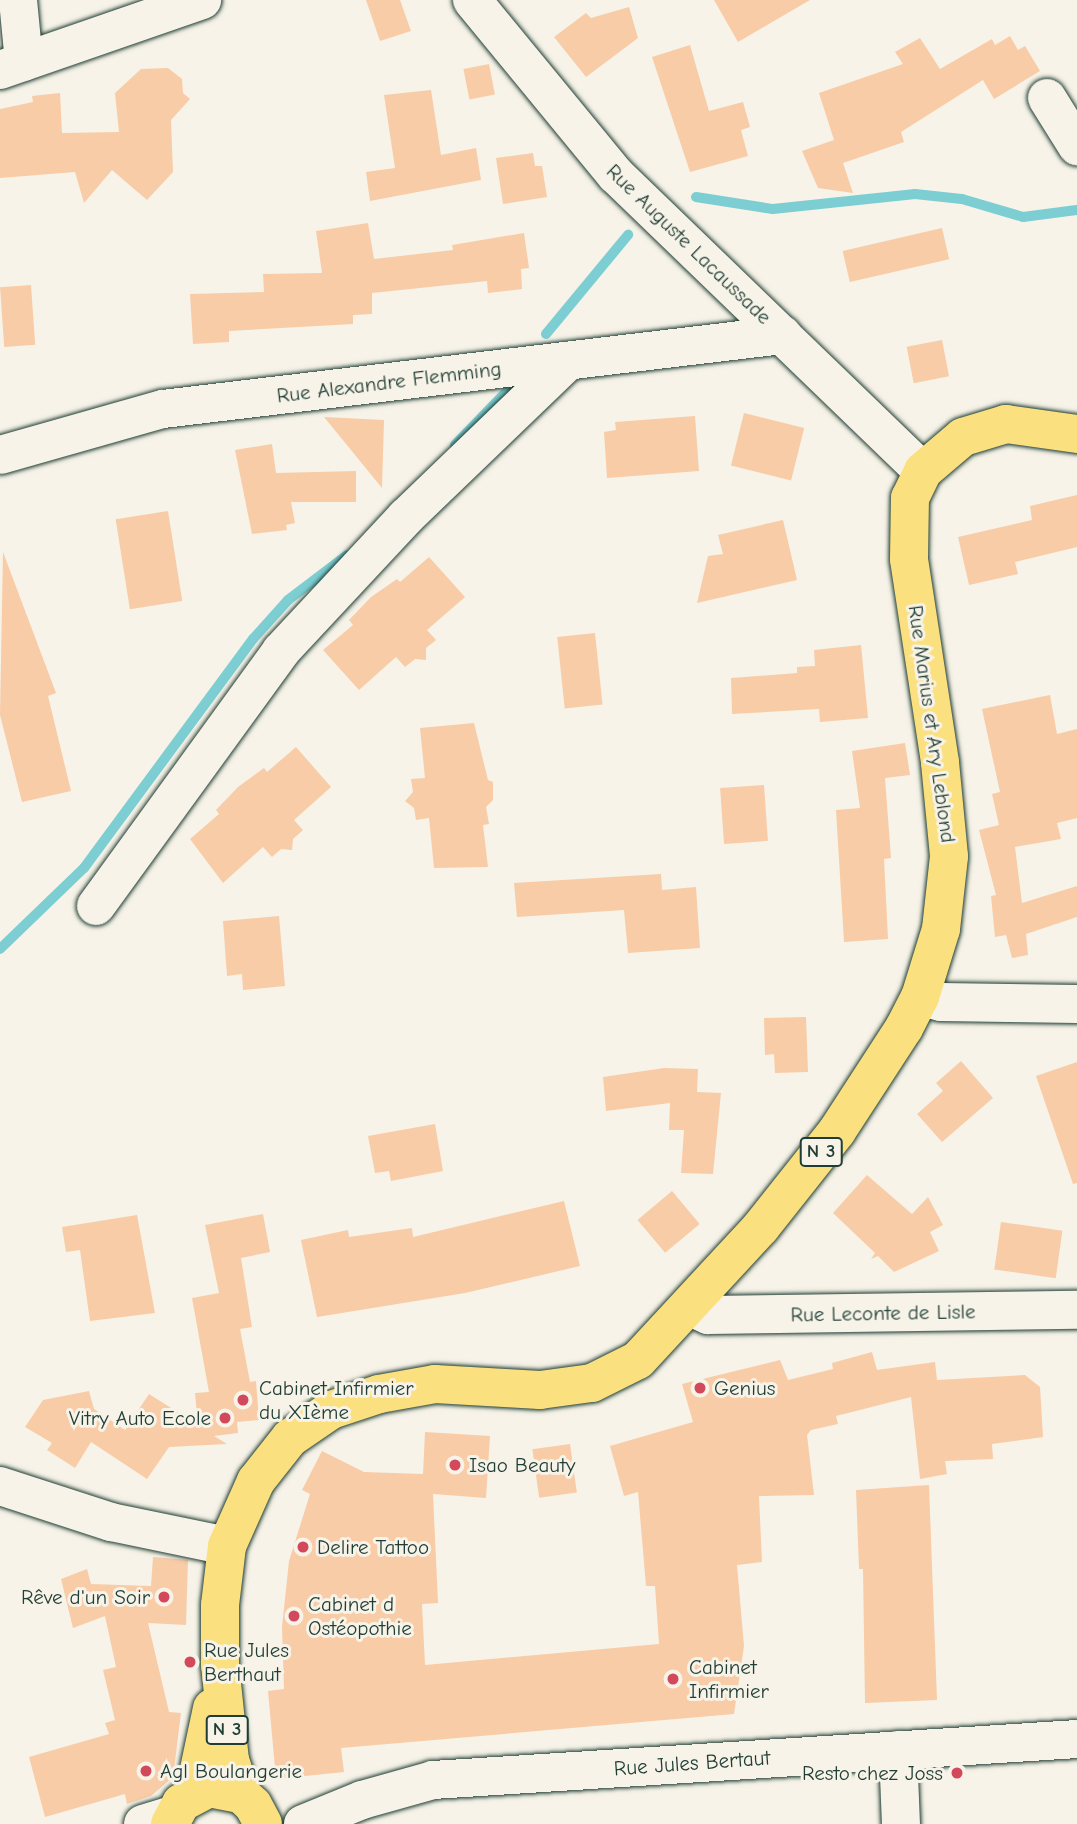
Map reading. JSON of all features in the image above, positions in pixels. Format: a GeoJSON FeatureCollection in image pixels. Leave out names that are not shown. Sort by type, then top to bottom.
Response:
{"type":"FeatureCollection","features":[{"type":"Feature","properties":{"kind":"main road","name":"Rue Marius et Ary Leblond"},"geometry":{"type":"LineString","coordinates":[[255,1812],[230,1761],[220,1665],[220,1605],[227,1546],[256,1481],[290,1438],[331,1410],[379,1394],[435,1384],[540,1390],[592,1383],[638,1360],[690,1307],[837,1131],[920,998],[942,929],[949,856],[909,559],[910,498],[923,471],[963,437],[1006,424],[1077,434]]}},
{"type":"Feature","properties":{"kind":"main road","name":"Rue Marius et Ary Leblond"},"geometry":{"type":"LineString","coordinates":[[170,1814],[220,1665]]}},
{"type":"Feature","properties":{"kind":"main road","name":"N 3"},"geometry":{"type":"LineString","coordinates":[[170,1814],[226,1788],[255,1812]]}},
{"type":"Feature","properties":{"kind":"street"},"geometry":{"type":"LineString","coordinates":[[18,0],[12,66],[202,0]]}},
{"type":"Feature","properties":{"kind":"street","name":"Rue Auguste Lacaussade"},"geometry":{"type":"LineString","coordinates":[[472,0],[616,175],[923,471]]}},
{"type":"Feature","properties":{"kind":"street"},"geometry":{"type":"LineString","coordinates":[[1047,98],[1077,146]]}},
{"type":"Feature","properties":{"kind":"street","name":"Rue Alexandre Flemming"},"geometry":{"type":"LineString","coordinates":[[0,455],[163,409],[783,335]]}},
{"type":"Feature","properties":{"kind":"street"},"geometry":{"type":"LineString","coordinates":[[96,906],[281,651],[406,517],[568,361]]}},
{"type":"Feature","properties":{"kind":"street"},"geometry":{"type":"LineString","coordinates":[[920,998],[941,1002],[1077,1004]]}},
{"type":"Feature","properties":{"kind":"street","name":"Rue Leconte de Lisle"},"geometry":{"type":"LineString","coordinates":[[690,1307],[708,1315],[1077,1310]]}},
{"type":"Feature","properties":{"kind":"street"},"geometry":{"type":"LineString","coordinates":[[0,1486],[111,1522],[227,1546]]}},
{"type":"Feature","properties":{"kind":"street","name":"Rue Jules Bertaut"},"geometry":{"type":"LineString","coordinates":[[255,1812],[308,1821],[433,1780],[1077,1739]]}},
{"type":"Feature","properties":{"kind":"street"},"geometry":{"type":"LineString","coordinates":[[898,1750],[901,1824]]}},
{"type":"Feature","properties":{"kind":"building"},"geometry":{"type":"Polygon","coordinates":[[[366,0],[400,0],[411,31],[380,41],[366,0]]]}},
{"type":"Feature","properties":{"kind":"building"},"geometry":{"type":"Polygon","coordinates":[[[714,0],[810,0],[738,42],[714,0]]]}},
{"type":"Feature","properties":{"kind":"building"},"geometry":{"type":"Polygon","coordinates":[[[629,7],[638,38],[586,77],[554,37],[586,13],[591,18],[629,7]]]}},
{"type":"Feature","properties":{"kind":"building"},"geometry":{"type":"Polygon","coordinates":[[[1010,36],[1018,50],[1025,46],[1040,71],[994,99],[983,80],[901,132],[904,142],[843,163],[853,193],[818,188],[802,151],[834,140],[819,93],[903,64],[895,52],[920,38],[940,69],[992,39],[995,45],[1010,36]]]}},
{"type":"Feature","properties":{"kind":"building"},"geometry":{"type":"Polygon","coordinates":[[[690,45],[709,111],[743,102],[750,127],[741,130],[748,156],[690,172],[652,57],[690,45]]]}},
{"type":"Feature","properties":{"kind":"building"},"geometry":{"type":"Polygon","coordinates":[[[489,64],[495,94],[469,99],[463,69],[489,64]]]}},
{"type":"Feature","properties":{"kind":"building"},"geometry":{"type":"Polygon","coordinates":[[[168,68],[182,79],[183,93],[190,99],[171,120],[173,172],[147,200],[112,170],[84,203],[75,172],[0,178],[0,109],[33,102],[32,96],[60,93],[62,133],[119,132],[115,93],[141,69],[168,68]]]}},
{"type":"Feature","properties":{"kind":"building"},"geometry":{"type":"Polygon","coordinates":[[[431,90],[441,155],[476,148],[481,180],[370,201],[366,172],[395,168],[384,95],[431,90]]]}},
{"type":"Feature","properties":{"kind":"building"},"geometry":{"type":"Polygon","coordinates":[[[533,153],[535,166],[542,166],[547,197],[503,204],[496,158],[533,153]]]}},
{"type":"Feature","properties":{"kind":"building"},"geometry":{"type":"Polygon","coordinates":[[[368,223],[374,259],[453,250],[452,245],[524,233],[529,268],[521,269],[522,289],[488,293],[487,281],[372,293],[372,314],[353,315],[353,324],[229,331],[229,342],[193,344],[190,294],[264,292],[263,274],[322,273],[316,231],[368,223]]]}},
{"type":"Feature","properties":{"kind":"building"},"geometry":{"type":"Polygon","coordinates":[[[942,228],[949,259],[850,282],[843,251],[942,228]]]}},
{"type":"Feature","properties":{"kind":"building"},"geometry":{"type":"Polygon","coordinates":[[[31,285],[35,345],[4,347],[0,287],[31,285]]]}},
{"type":"Feature","properties":{"kind":"building"},"geometry":{"type":"Polygon","coordinates":[[[942,340],[949,376],[914,383],[907,347],[942,340]]]}},
{"type":"Feature","properties":{"kind":"building"},"geometry":{"type":"Polygon","coordinates":[[[744,413],[804,428],[791,480],[731,465],[744,413]]]}},
{"type":"Feature","properties":{"kind":"building"},"geometry":{"type":"Polygon","coordinates":[[[695,416],[699,471],[607,478],[604,432],[616,430],[615,422],[695,416]]]}},
{"type":"Feature","properties":{"kind":"building"},"geometry":{"type":"Polygon","coordinates":[[[324,417],[384,420],[382,488],[324,417]]]}},
{"type":"Feature","properties":{"kind":"building"},"geometry":{"type":"Polygon","coordinates":[[[272,444],[276,473],[356,471],[356,502],[291,502],[295,523],[286,525],[287,530],[252,534],[235,450],[272,444]]]}},
{"type":"Feature","properties":{"kind":"building"},"geometry":{"type":"Polygon","coordinates":[[[1077,495],[1077,547],[1015,562],[1018,574],[969,585],[958,537],[1032,520],[1030,506],[1077,495]]]}},
{"type":"Feature","properties":{"kind":"building"},"geometry":{"type":"Polygon","coordinates":[[[168,511],[182,601],[130,609],[116,519],[168,511]]]}},
{"type":"Feature","properties":{"kind":"building"},"geometry":{"type":"Polygon","coordinates":[[[783,520],[797,580],[697,603],[708,556],[723,554],[718,535],[783,520]]]}},
{"type":"Feature","properties":{"kind":"building"},"geometry":{"type":"Polygon","coordinates":[[[3,552],[56,693],[48,696],[71,791],[22,802],[0,715],[3,552]]]}},
{"type":"Feature","properties":{"kind":"building"},"geometry":{"type":"Polygon","coordinates":[[[429,557],[465,597],[427,630],[436,640],[426,648],[426,660],[415,659],[405,667],[396,657],[359,690],[323,650],[353,625],[349,620],[371,597],[397,579],[400,582],[429,557]]]}},
{"type":"Feature","properties":{"kind":"building"},"geometry":{"type":"Polygon","coordinates":[[[595,633],[603,705],[565,709],[557,637],[595,633]]]}},
{"type":"Feature","properties":{"kind":"building"},"geometry":{"type":"Polygon","coordinates":[[[861,645],[868,718],[820,722],[819,709],[732,714],[731,678],[797,673],[797,667],[815,666],[814,650],[861,645]]]}},
{"type":"Feature","properties":{"kind":"building"},"geometry":{"type":"Polygon","coordinates":[[[1050,695],[1057,734],[1077,729],[1077,818],[1057,823],[1061,839],[1015,847],[1022,903],[1077,886],[1077,917],[1026,934],[1028,955],[1012,958],[1006,935],[995,937],[991,896],[996,895],[979,830],[999,825],[992,794],[1000,792],[982,709],[1050,695]]]}},
{"type":"Feature","properties":{"kind":"building"},"geometry":{"type":"Polygon","coordinates":[[[474,723],[488,780],[493,782],[493,800],[486,807],[489,824],[483,825],[488,867],[434,868],[429,818],[416,820],[414,808],[405,801],[413,792],[411,779],[425,778],[420,728],[474,723]]]}},
{"type":"Feature","properties":{"kind":"building"},"geometry":{"type":"Polygon","coordinates":[[[905,743],[910,775],[885,778],[891,858],[884,859],[888,939],[844,942],[836,810],[860,808],[852,751],[905,743]]]}},
{"type":"Feature","properties":{"kind":"building"},"geometry":{"type":"Polygon","coordinates":[[[296,747],[331,787],[294,820],[303,830],[293,839],[292,850],[281,849],[272,857],[263,847],[223,883],[190,839],[219,814],[216,810],[238,787],[264,768],[267,772],[296,747]]]}},
{"type":"Feature","properties":{"kind":"building"},"geometry":{"type":"Polygon","coordinates":[[[764,785],[768,841],[724,844],[720,788],[764,785]]]}},
{"type":"Feature","properties":{"kind":"building"},"geometry":{"type":"Polygon","coordinates":[[[661,874],[662,890],[696,887],[700,948],[628,953],[624,910],[517,917],[514,883],[661,874]]]}},
{"type":"Feature","properties":{"kind":"building"},"geometry":{"type":"Polygon","coordinates":[[[279,916],[285,986],[243,990],[242,974],[227,976],[223,921],[279,916]]]}},
{"type":"Feature","properties":{"kind":"building"},"geometry":{"type":"Polygon","coordinates":[[[806,1017],[808,1072],[775,1073],[774,1054],[765,1055],[764,1018],[806,1017]]]}},
{"type":"Feature","properties":{"kind":"building"},"geometry":{"type":"Polygon","coordinates":[[[961,1061],[993,1098],[942,1142],[917,1114],[943,1091],[936,1083],[961,1061]]]}},
{"type":"Feature","properties":{"kind":"building"},"geometry":{"type":"Polygon","coordinates":[[[1077,1062],[1077,1183],[1073,1184],[1036,1076],[1077,1062]]]}},
{"type":"Feature","properties":{"kind":"building"},"geometry":{"type":"Polygon","coordinates":[[[664,1068],[698,1069],[697,1092],[721,1093],[713,1174],[681,1173],[684,1130],[669,1130],[670,1103],[606,1111],[603,1077],[664,1068]]]}},
{"type":"Feature","properties":{"kind":"building"},"geometry":{"type":"Polygon","coordinates":[[[435,1124],[443,1171],[391,1181],[389,1171],[375,1173],[368,1136],[435,1124]]]}},
{"type":"Feature","properties":{"kind":"building"},"geometry":{"type":"Polygon","coordinates":[[[867,1175],[912,1214],[928,1197],[943,1225],[930,1232],[939,1251],[894,1272],[878,1256],[871,1259],[875,1253],[833,1213],[867,1175]]]}},
{"type":"Feature","properties":{"kind":"building"},"geometry":{"type":"Polygon","coordinates":[[[672,1191],[700,1224],[665,1253],[638,1220],[672,1191]]]}},
{"type":"Feature","properties":{"kind":"building"},"geometry":{"type":"Polygon","coordinates":[[[564,1201],[580,1266],[465,1293],[317,1317],[301,1240],[348,1230],[349,1237],[412,1228],[413,1237],[564,1201]]]}},
{"type":"Feature","properties":{"kind":"building"},"geometry":{"type":"Polygon","coordinates":[[[263,1214],[270,1252],[241,1258],[252,1327],[240,1329],[250,1382],[256,1381],[259,1420],[237,1422],[238,1433],[214,1436],[227,1444],[169,1447],[147,1479],[91,1442],[75,1468],[47,1450],[52,1443],[25,1427],[43,1400],[89,1391],[94,1409],[125,1430],[149,1394],[198,1425],[195,1393],[209,1392],[192,1298],[219,1293],[205,1225],[263,1214]]]}},
{"type":"Feature","properties":{"kind":"building"},"geometry":{"type":"Polygon","coordinates":[[[137,1215],[155,1313],[90,1321],[80,1250],[66,1252],[62,1227],[137,1215]]]}},
{"type":"Feature","properties":{"kind":"building"},"geometry":{"type":"Polygon","coordinates":[[[1001,1222],[1062,1231],[1056,1278],[994,1270],[1001,1222]]]}},
{"type":"Feature","properties":{"kind":"building"},"geometry":{"type":"Polygon","coordinates":[[[872,1352],[877,1370],[935,1362],[937,1380],[1025,1375],[1040,1387],[1043,1437],[992,1444],[993,1459],[945,1461],[947,1474],[920,1479],[911,1397],[836,1416],[838,1424],[811,1430],[807,1435],[814,1495],[759,1496],[762,1562],[737,1565],[744,1646],[734,1714],[341,1748],[344,1772],[276,1779],[268,1691],[284,1689],[282,1627],[289,1561],[310,1494],[302,1490],[322,1451],[364,1472],[423,1474],[425,1432],[490,1436],[486,1498],[433,1494],[438,1603],[422,1604],[425,1665],[659,1644],[655,1586],[646,1586],[638,1492],[624,1496],[610,1446],[693,1422],[682,1384],[780,1360],[788,1380],[833,1369],[832,1363],[872,1352]]]}},
{"type":"Feature","properties":{"kind":"building"},"geometry":{"type":"Polygon","coordinates":[[[570,1444],[577,1493],[539,1498],[532,1449],[570,1444]]]}},
{"type":"Feature","properties":{"kind":"building"},"geometry":{"type":"Polygon","coordinates":[[[929,1485],[937,1700],[865,1703],[863,1569],[859,1569],[856,1490],[929,1485]]]}},
{"type":"Feature","properties":{"kind":"building"},"geometry":{"type":"Polygon","coordinates":[[[153,1557],[188,1560],[186,1625],[148,1623],[169,1712],[181,1713],[173,1777],[151,1796],[127,1804],[125,1794],[45,1817],[29,1757],[109,1734],[105,1723],[115,1720],[103,1670],[116,1667],[105,1616],[73,1628],[61,1579],[87,1569],[91,1584],[151,1586],[153,1557]]]}},
{"type":"Feature","properties":{"kind":"waterway"},"geometry":{"type":"LineString","coordinates":[[696,197],[773,209],[915,194],[962,199],[1023,217],[1077,210]]}},
{"type":"Feature","properties":{"kind":"waterway"},"geometry":{"type":"LineString","coordinates":[[546,334],[628,235]]}},
{"type":"Feature","properties":{"kind":"waterway"},"geometry":{"type":"LineString","coordinates":[[455,445],[507,391]]}},
{"type":"Feature","properties":{"kind":"waterway"},"geometry":{"type":"LineString","coordinates":[[0,949],[84,868],[253,639],[288,600],[347,555]]}},
{"type":"Feature","properties":{"kind":"place","name":"Genius"},"geometry":{"type":"Point","coordinates":[700,1388]}},
{"type":"Feature","properties":{"kind":"place","name":"Cabinet Infirmier du XIème"},"geometry":{"type":"Point","coordinates":[243,1400]}},
{"type":"Feature","properties":{"kind":"place","name":"Vitry Auto Ecole"},"geometry":{"type":"Point","coordinates":[225,1418]}},
{"type":"Feature","properties":{"kind":"place","name":"Isao Beauty"},"geometry":{"type":"Point","coordinates":[455,1465]}},
{"type":"Feature","properties":{"kind":"place","name":"Delire Tattoo"},"geometry":{"type":"Point","coordinates":[303,1547]}},
{"type":"Feature","properties":{"kind":"place","name":"Rêve d'un Soir"},"geometry":{"type":"Point","coordinates":[164,1597]}},
{"type":"Feature","properties":{"kind":"place","name":"Cabinet d Ostéopothie"},"geometry":{"type":"Point","coordinates":[294,1616]}},
{"type":"Feature","properties":{"kind":"place","name":"Rue Jules Berthaut"},"geometry":{"type":"Point","coordinates":[190,1662]}},
{"type":"Feature","properties":{"kind":"place","name":"Cabinet Infirmier"},"geometry":{"type":"Point","coordinates":[673,1679]}},
{"type":"Feature","properties":{"kind":"place","name":"Agl Boulangerie"},"geometry":{"type":"Point","coordinates":[146,1771]}},
{"type":"Feature","properties":{"kind":"place","name":"Resto chez Joss"},"geometry":{"type":"Point","coordinates":[957,1773]}}]}
